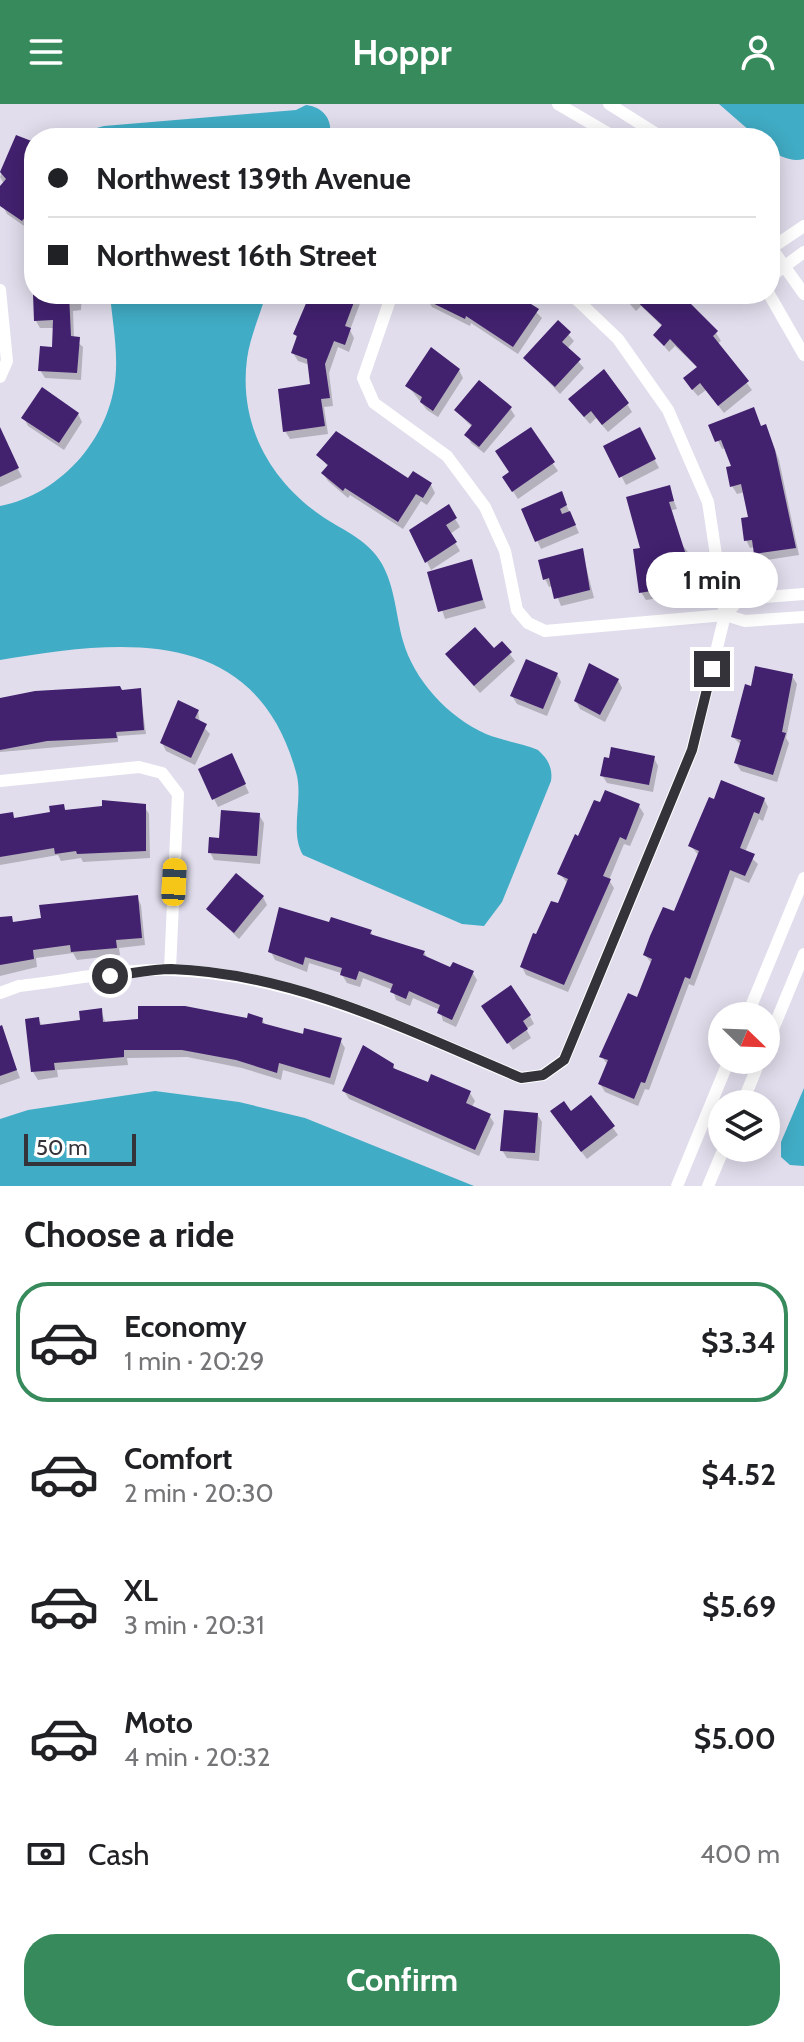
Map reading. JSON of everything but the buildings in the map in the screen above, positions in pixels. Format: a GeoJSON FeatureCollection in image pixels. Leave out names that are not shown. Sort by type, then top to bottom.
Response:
{"type":"FeatureCollection","features":[{"type":"Feature","properties":{"kind":"street"},"geometry":{"type":"LineString","coordinates":[[609,104],[647,128]]}},
{"type":"Feature","properties":{"kind":"street"},"geometry":{"type":"LineString","coordinates":[[566,106],[600,128]]}},
{"type":"Feature","properties":{"kind":"street"},"geometry":{"type":"LineString","coordinates":[[780,242],[804,226]]}},
{"type":"Feature","properties":{"kind":"street"},"geometry":{"type":"LineString","coordinates":[[780,270],[804,252]]}},
{"type":"Feature","properties":{"kind":"street"},"geometry":{"type":"LineString","coordinates":[[780,260],[804,294]]}},
{"type":"Feature","properties":{"kind":"street"},"geometry":{"type":"LineString","coordinates":[[0,290],[7,361],[0,377]]}},
{"type":"Feature","properties":{"kind":"street"},"geometry":{"type":"LineString","coordinates":[[389,304],[363,378],[374,403],[447,456],[485,507],[505,551],[517,610],[528,623],[545,631],[725,615],[745,621],[804,617]]}},
{"type":"Feature","properties":{"kind":"street"},"geometry":{"type":"LineString","coordinates":[[0,993],[19,986],[170,969],[249,980],[327,999],[521,1078],[543,1075],[564,1060],[692,750],[725,615],[708,502],[668,410],[618,339],[581,304]]}},
{"type":"Feature","properties":{"kind":"street"},"geometry":{"type":"LineString","coordinates":[[775,304],[804,355]]}},
{"type":"Feature","properties":{"kind":"street"},"geometry":{"type":"LineString","coordinates":[[725,615],[740,599],[804,594]]}},
{"type":"Feature","properties":{"kind":"street"},"geometry":{"type":"LineString","coordinates":[[0,781],[139,767],[162,773],[178,794],[170,969]]}},
{"type":"Feature","properties":{"kind":"street"},"geometry":{"type":"LineString","coordinates":[[753,1002],[804,878]]}},
{"type":"Feature","properties":{"kind":"street"},"geometry":{"type":"LineString","coordinates":[[780,1012],[804,954]]}},
{"type":"Feature","properties":{"kind":"street"},"geometry":{"type":"LineString","coordinates":[[677,1186],[723,1074]]}},
{"type":"Feature","properties":{"kind":"street"},"geometry":{"type":"LineString","coordinates":[[708,1186],[718,1162]]}},
{"type":"Feature","properties":{"kind":"water"},"geometry":{"type":"Polygon","coordinates":[[[719,104],[804,104],[804,159],[780,155],[780,128],[747,128],[719,104]]]}},
{"type":"Feature","properties":{"kind":"water"},"geometry":{"type":"Polygon","coordinates":[[[306,105],[318,109],[326,116],[330,128],[97,128],[104,126],[296,110],[306,105]]]}},
{"type":"Feature","properties":{"kind":"water"},"geometry":{"type":"Polygon","coordinates":[[[111,304],[263,304],[248,351],[246,382],[252,424],[270,463],[298,497],[360,540],[376,555],[390,582],[408,655],[434,696],[472,727],[538,750],[550,768],[551,781],[502,902],[484,926],[462,924],[303,855],[297,836],[296,772],[276,724],[249,689],[216,666],[178,653],[136,647],[91,648],[0,660],[0,506],[44,489],[64,475],[95,438],[113,393],[115,341],[111,304]]]}},
{"type":"Feature","properties":{"kind":"water"},"geometry":{"type":"Polygon","coordinates":[[[804,1088],[804,1166],[790,1165],[781,1157],[781,1142],[804,1088]]]}},
{"type":"Feature","properties":{"kind":"water"},"geometry":{"type":"Polygon","coordinates":[[[155,1091],[239,1102],[305,1118],[474,1186],[0,1186],[0,1119],[28,1110],[155,1091]]]}},
{"type":"Feature","properties":{"kind":"route"},"geometry":{"type":"LineString","coordinates":[[110,976],[170,969],[249,980],[327,999],[521,1078],[543,1075],[564,1060],[692,750],[712,669]]}}]}
